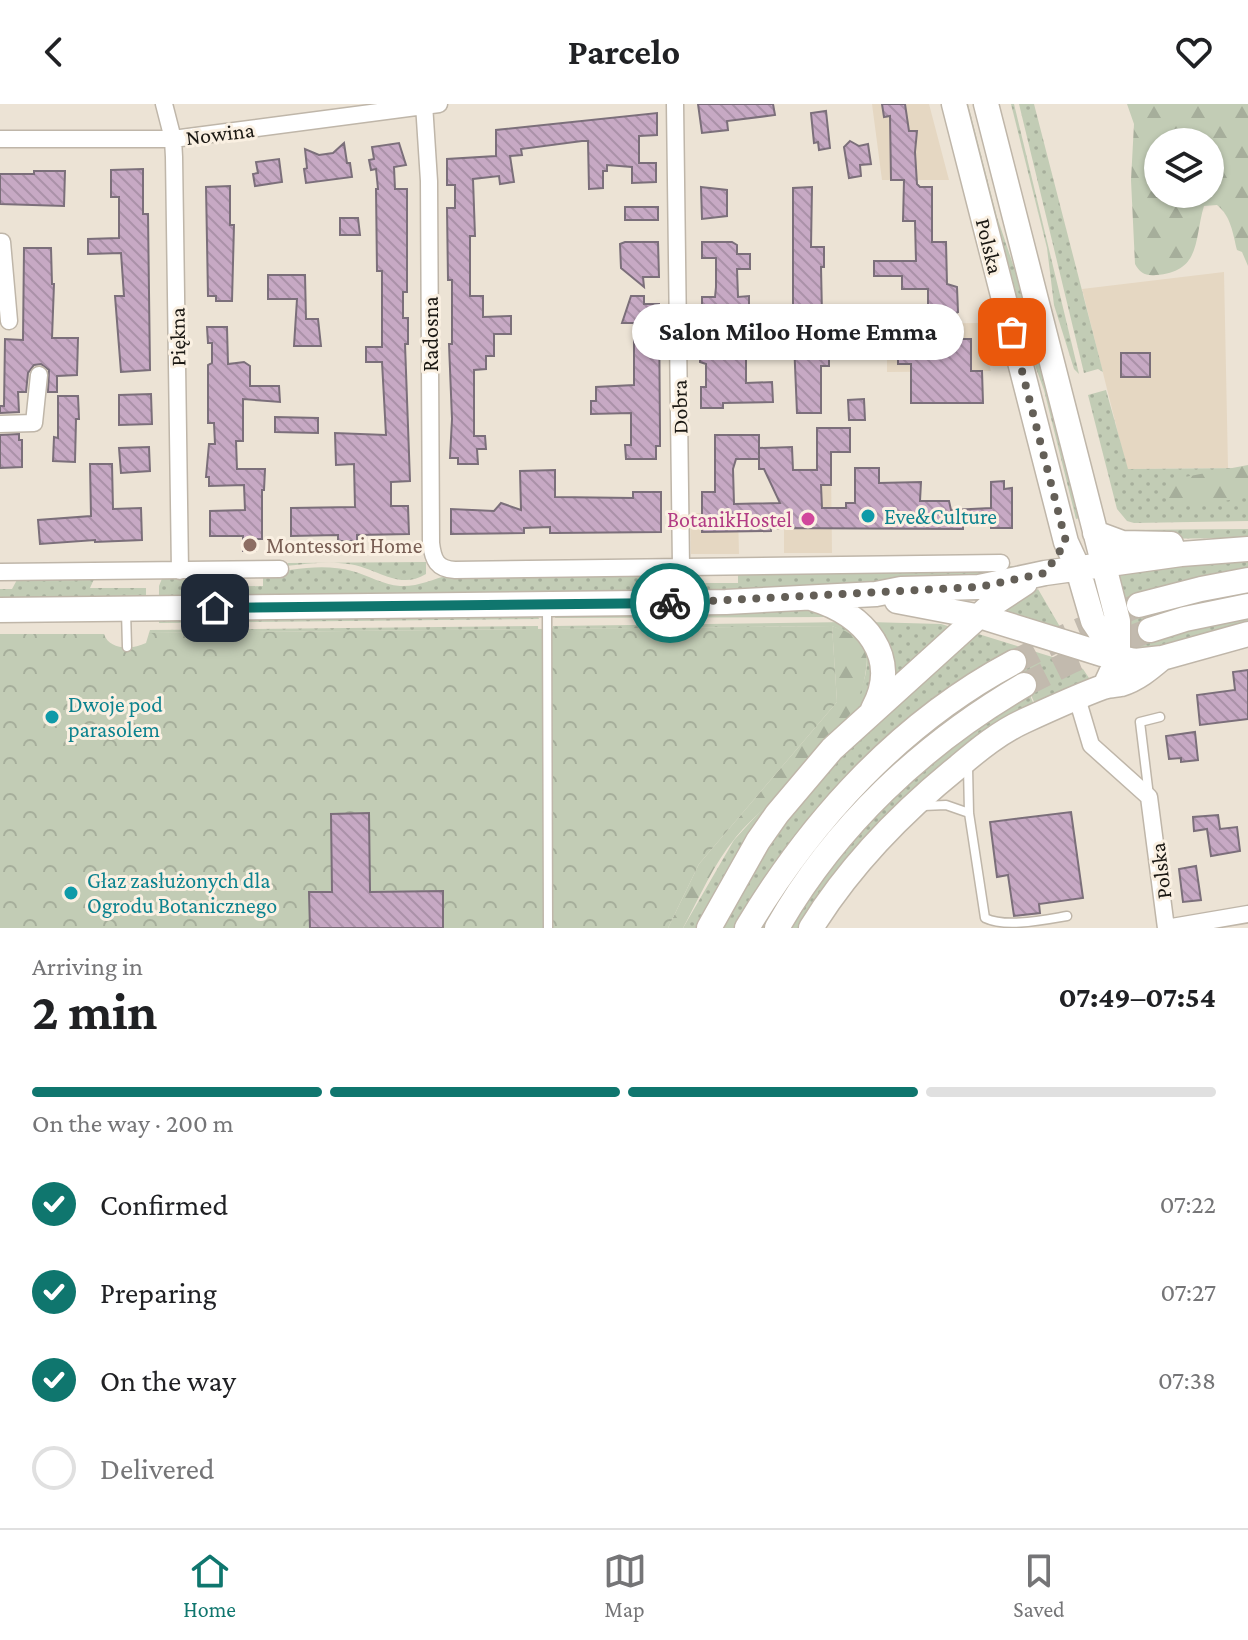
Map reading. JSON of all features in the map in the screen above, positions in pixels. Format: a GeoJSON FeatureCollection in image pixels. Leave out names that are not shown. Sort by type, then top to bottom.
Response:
{"type":"FeatureCollection","features":[{"type":"Feature","properties":{"kind":"street","name":"Piękna"},"geometry":{"type":"LineString","coordinates":[[164,104],[173,139],[180,571]]}},
{"type":"Feature","properties":{"kind":"street","name":"Dobra"},"geometry":{"type":"LineString","coordinates":[[675,104],[681,567]]}},
{"type":"Feature","properties":{"kind":"street","name":"Polska"},"geometry":{"type":"LineString","coordinates":[[954,104],[1066,542],[1093,621],[1118,658]]}},
{"type":"Feature","properties":{"kind":"street","name":"Polska"},"geometry":{"type":"LineString","coordinates":[[986,104],[1118,621],[1118,658],[1105,686]]}},
{"type":"Feature","properties":{"kind":"street","name":"Nowina"},"geometry":{"type":"LineString","coordinates":[[0,139],[173,139],[429,105]]}},
{"type":"Feature","properties":{"kind":"street","name":"Radosna"},"geometry":{"type":"LineString","coordinates":[[429,105],[431,543],[437,564],[444,569],[455,570],[681,567]]}},
{"type":"Feature","properties":{"kind":"street"},"geometry":{"type":"LineString","coordinates":[[0,242],[9,321]]}},
{"type":"Feature","properties":{"kind":"street"},"geometry":{"type":"LineString","coordinates":[[0,424],[34,423],[39,375]]}},
{"type":"Feature","properties":{"kind":"street"},"geometry":{"type":"LineString","coordinates":[[1095,533],[1122,543],[1248,547]]}},
{"type":"Feature","properties":{"kind":"street"},"geometry":{"type":"LineString","coordinates":[[709,928],[739,872],[777,814],[827,755],[978,616],[1008,593],[1041,575],[1066,542]]}},
{"type":"Feature","properties":{"kind":"street"},"geometry":{"type":"LineString","coordinates":[[0,610],[726,602],[876,594],[901,589],[979,587],[1181,554],[1248,547]]}},
{"type":"Feature","properties":{"kind":"street"},"geometry":{"type":"LineString","coordinates":[[681,567],[1001,563]]}},
{"type":"Feature","properties":{"kind":"street"},"geometry":{"type":"LineString","coordinates":[[0,572],[280,569]]}},
{"type":"Feature","properties":{"kind":"street"},"geometry":{"type":"LineString","coordinates":[[1139,605],[1248,580]]}},
{"type":"Feature","properties":{"kind":"street"},"geometry":{"type":"LineString","coordinates":[[876,594],[900,603],[978,616],[1118,658],[1140,661],[1162,658],[1248,634]]}},
{"type":"Feature","properties":{"kind":"street"},"geometry":{"type":"LineString","coordinates":[[804,596],[843,612],[869,635],[880,652],[885,668],[883,682],[870,713]]}},
{"type":"Feature","properties":{"kind":"street"},"geometry":{"type":"LineString","coordinates":[[1150,630],[1248,606]]}},
{"type":"Feature","properties":{"kind":"street"},"geometry":{"type":"LineString","coordinates":[[811,928],[853,869],[908,810],[968,758],[1020,723],[1105,686],[1120,684],[1145,673],[1162,658]]}},
{"type":"Feature","properties":{"kind":"street"},"geometry":{"type":"LineString","coordinates":[[747,928],[800,848],[858,781],[918,726],[963,693],[1014,662]]}},
{"type":"Feature","properties":{"kind":"street"},"geometry":{"type":"LineString","coordinates":[[777,928],[814,871],[868,807],[940,741],[1024,685]]}},
{"type":"Feature","properties":{"kind":"street"},"geometry":{"type":"LineString","coordinates":[[1077,698],[1091,745],[1149,797]]}},
{"type":"Feature","properties":{"kind":"street","name":"Polska"},"geometry":{"type":"LineString","coordinates":[[1149,797],[1166,928]]}},
{"type":"Feature","properties":{"kind":"street"},"geometry":{"type":"LineString","coordinates":[[1166,928],[1248,914]]}},
{"type":"Feature","properties":{"kind":"lane"},"geometry":{"type":"LineString","coordinates":[[547,604],[548,928]]}},
{"type":"Feature","properties":{"kind":"lane"},"geometry":{"type":"LineString","coordinates":[[126,609],[127,647]]}},
{"type":"Feature","properties":{"kind":"lane"},"geometry":{"type":"LineString","coordinates":[[1149,797],[1140,722],[1160,717]]}},
{"type":"Feature","properties":{"kind":"lane"},"geometry":{"type":"LineString","coordinates":[[968,758],[974,881],[985,918],[994,925],[1010,926],[1067,916]]}},
{"type":"Feature","properties":{"kind":"lane"},"geometry":{"type":"LineString","coordinates":[[908,810],[946,805],[969,813]]}},
{"type":"Feature","properties":{"kind":"shaded area"},"geometry":{"type":"Polygon","coordinates":[[[872,104],[929,104],[949,180],[882,180],[872,104]]]}},
{"type":"Feature","properties":{"kind":"shaded area"},"geometry":{"type":"Polygon","coordinates":[[[1224,272],[1228,468],[1127,469],[1082,289],[1224,272]]]}},
{"type":"Feature","properties":{"kind":"shaded area"},"geometry":{"type":"Polygon","coordinates":[[[978,323],[991,371],[887,372],[887,324],[978,323]]]}},
{"type":"Feature","properties":{"kind":"shaded area","name":"BotanikHostel"},"geometry":{"type":"Polygon","coordinates":[[[831,468],[832,553],[784,553],[784,469],[831,468]]]}},
{"type":"Feature","properties":{"kind":"shaded area"},"geometry":{"type":"Polygon","coordinates":[[[690,513],[738,513],[739,554],[691,554],[690,513]]]}},
{"type":"Feature","properties":{"kind":"green space"},"geometry":{"type":"Polygon","coordinates":[[[964,104],[968,104],[997,217],[1023,294],[1080,518],[1076,519],[1044,390],[1024,335],[964,104]]]}},
{"type":"Feature","properties":{"kind":"green space"},"geometry":{"type":"Polygon","coordinates":[[[1011,104],[1014,104],[1079,374],[1074,369],[1054,305],[1047,248],[1011,104]]]}},
{"type":"Feature","properties":{"kind":"green space"},"geometry":{"type":"Polygon","coordinates":[[[1019,104],[1034,104],[1103,372],[1098,369],[1084,373],[1019,104]]]}},
{"type":"Feature","properties":{"kind":"green space"},"geometry":{"type":"Polygon","coordinates":[[[1127,104],[1248,104],[1248,266],[1242,252],[1237,250],[1233,232],[1221,208],[1224,208],[1224,128],[1144,128],[1144,208],[1204,208],[1194,251],[1182,267],[1156,275],[1146,274],[1135,264],[1131,180],[1134,124],[1127,104]]]}},
{"type":"Feature","properties":{"kind":"green space"},"geometry":{"type":"Polygon","coordinates":[[[1106,390],[1128,469],[1248,468],[1248,521],[1127,521],[1117,509],[1088,395],[1106,390]]]}},
{"type":"Feature","properties":{"kind":"green space"},"geometry":{"type":"Polygon","coordinates":[[[1248,465],[1248,497],[1187,505],[1167,500],[1164,493],[1169,480],[1248,465]]]}},
{"type":"Feature","properties":{"kind":"green space"},"geometry":{"type":"Polygon","coordinates":[[[1248,529],[1248,538],[1126,539],[1116,530],[1248,529]]]}},
{"type":"Feature","properties":{"kind":"green space"},"geometry":{"type":"Polygon","coordinates":[[[1248,556],[1248,625],[1145,650],[1136,646],[1117,572],[1248,556]]]}},
{"type":"Feature","properties":{"kind":"green space"},"geometry":{"type":"Polygon","coordinates":[[[426,562],[426,574],[406,580],[348,564],[285,566],[288,563],[426,562]]]}},
{"type":"Feature","properties":{"kind":"green space"},"geometry":{"type":"Polygon","coordinates":[[[1026,566],[1023,572],[712,594],[159,600],[163,576],[200,576],[201,587],[263,586],[263,575],[319,567],[352,571],[388,584],[407,586],[449,575],[691,570],[691,583],[738,583],[738,570],[1026,566]]]}},
{"type":"Feature","properties":{"kind":"green space"},"geometry":{"type":"Polygon","coordinates":[[[95,577],[90,588],[146,588],[146,600],[0,601],[0,589],[12,589],[18,578],[95,577]]]}},
{"type":"Feature","properties":{"kind":"green space"},"geometry":{"type":"Polygon","coordinates":[[[1038,589],[1063,632],[1001,610],[1038,589]]]}},
{"type":"Feature","properties":{"kind":"green space"},"geometry":{"type":"Polygon","coordinates":[[[814,610],[832,617],[555,618],[556,613],[814,610]]]}},
{"type":"Feature","properties":{"kind":"green space"},"geometry":{"type":"Polygon","coordinates":[[[537,613],[539,619],[159,623],[159,617],[537,613]]]}},
{"type":"Feature","properties":{"kind":"green space"},"geometry":{"type":"Polygon","coordinates":[[[848,622],[869,643],[874,694],[843,726],[863,682],[866,656],[861,645],[850,635],[832,626],[552,629],[553,626],[848,622]]]}},
{"type":"Feature","properties":{"kind":"green space"},"geometry":{"type":"Polygon","coordinates":[[[869,622],[941,624],[951,627],[892,680],[869,622]]]}},
{"type":"Feature","properties":{"kind":"green space"},"geometry":{"type":"Polygon","coordinates":[[[538,626],[538,629],[149,633],[150,630],[538,626]]]}},
{"type":"Feature","properties":{"kind":"green space"},"geometry":{"type":"Polygon","coordinates":[[[832,626],[857,639],[866,654],[860,694],[848,717],[813,760],[728,847],[683,928],[668,928],[699,864],[837,702],[832,626]]]}},
{"type":"Feature","properties":{"kind":"green space"},"geometry":{"type":"Polygon","coordinates":[[[832,626],[837,702],[699,864],[668,928],[0,928],[0,634],[104,634],[116,646],[134,647],[146,643],[149,633],[832,626]]]}},
{"type":"Feature","properties":{"kind":"green space"},"geometry":{"type":"Polygon","coordinates":[[[972,632],[1075,664],[1091,681],[1035,704],[1022,675],[970,708],[766,928],[758,928],[793,873],[945,696],[737,928],[719,928],[752,866],[820,775],[972,632]]]}},
{"type":"Feature","properties":{"kind":"green space"},"geometry":{"type":"Polygon","coordinates":[[[1029,693],[1035,707],[802,928],[787,928],[833,860],[932,758],[1029,693]]]}},
{"type":"Feature","properties":{"kind":"green space"},"geometry":{"type":"Polygon","coordinates":[[[789,787],[700,928],[683,928],[734,840],[767,804],[789,787]]]}},
{"type":"Feature","properties":{"kind":"building"},"geometry":{"type":"Polygon","coordinates":[[[698,104],[773,104],[775,115],[727,121],[728,130],[702,133],[698,104]]]}},
{"type":"Feature","properties":{"kind":"building"},"geometry":{"type":"Polygon","coordinates":[[[882,104],[905,104],[909,131],[917,131],[917,184],[932,187],[932,242],[946,242],[947,284],[957,287],[958,312],[949,316],[949,339],[971,339],[971,371],[982,371],[983,403],[911,403],[911,364],[898,364],[898,339],[858,339],[857,325],[887,324],[887,313],[928,313],[928,289],[902,289],[902,276],[874,276],[874,261],[916,261],[915,221],[903,221],[904,180],[891,180],[890,116],[884,117],[882,104]]]}},
{"type":"Feature","properties":{"kind":"building"},"geometry":{"type":"Polygon","coordinates":[[[826,111],[830,148],[819,150],[818,142],[814,143],[811,113],[826,111]]]}},
{"type":"Feature","properties":{"kind":"building"},"geometry":{"type":"Polygon","coordinates":[[[657,113],[657,135],[639,136],[639,163],[656,163],[656,182],[632,183],[632,167],[607,165],[607,171],[603,171],[603,188],[589,189],[588,141],[521,149],[522,155],[510,156],[514,182],[500,184],[499,176],[473,179],[475,236],[470,236],[470,296],[483,296],[483,317],[511,316],[511,334],[494,334],[494,356],[486,356],[486,369],[474,370],[474,436],[485,436],[486,449],[477,449],[478,464],[458,464],[458,458],[450,458],[452,280],[448,280],[447,208],[455,208],[455,185],[447,185],[447,159],[496,156],[496,130],[657,113]]]}},
{"type":"Feature","properties":{"kind":"building"},"geometry":{"type":"Polygon","coordinates":[[[850,141],[859,146],[868,144],[871,164],[860,165],[861,176],[849,178],[844,147],[850,141]]]}},
{"type":"Feature","properties":{"kind":"building"},"geometry":{"type":"Polygon","coordinates":[[[344,143],[352,177],[306,183],[305,149],[319,155],[333,153],[344,143]]]}},
{"type":"Feature","properties":{"kind":"building"},"geometry":{"type":"Polygon","coordinates":[[[399,143],[406,165],[394,167],[395,189],[407,189],[407,292],[403,292],[403,318],[408,318],[408,344],[405,344],[410,481],[391,482],[391,506],[408,506],[409,534],[357,535],[357,541],[338,541],[338,535],[291,536],[291,508],[355,507],[354,464],[336,465],[335,433],[386,435],[382,362],[366,362],[366,347],[382,347],[382,271],[377,271],[378,189],[376,169],[371,170],[369,160],[374,159],[372,147],[399,143]]]}},
{"type":"Feature","properties":{"kind":"building"},"geometry":{"type":"Polygon","coordinates":[[[279,159],[282,182],[255,186],[253,174],[258,173],[256,162],[279,159]]]}},
{"type":"Feature","properties":{"kind":"building"},"geometry":{"type":"Polygon","coordinates":[[[143,169],[143,214],[148,214],[150,370],[121,372],[115,296],[124,296],[121,253],[88,254],[88,239],[119,238],[119,197],[111,197],[111,170],[143,169]]]}},
{"type":"Feature","properties":{"kind":"building"},"geometry":{"type":"Polygon","coordinates":[[[34,171],[65,171],[64,206],[0,204],[0,174],[34,174],[34,171]]]}},
{"type":"Feature","properties":{"kind":"building"},"geometry":{"type":"Polygon","coordinates":[[[230,186],[230,225],[234,225],[232,301],[216,301],[216,296],[208,296],[206,187],[230,186]]]}},
{"type":"Feature","properties":{"kind":"building"},"geometry":{"type":"Polygon","coordinates":[[[701,187],[727,190],[727,216],[702,219],[701,187]]]}},
{"type":"Feature","properties":{"kind":"building"},"geometry":{"type":"Polygon","coordinates":[[[812,187],[811,247],[824,247],[824,267],[821,267],[822,314],[816,314],[816,351],[829,350],[829,366],[821,366],[821,413],[797,413],[794,342],[804,342],[803,314],[793,314],[793,188],[812,187]]]}},
{"type":"Feature","properties":{"kind":"building"},"geometry":{"type":"Polygon","coordinates":[[[625,207],[658,207],[658,220],[625,220],[625,207]]]}},
{"type":"Feature","properties":{"kind":"building"},"geometry":{"type":"Polygon","coordinates":[[[340,218],[358,218],[360,235],[340,235],[340,218]]]}},
{"type":"Feature","properties":{"kind":"building"},"geometry":{"type":"Polygon","coordinates":[[[658,242],[659,277],[643,277],[644,287],[621,268],[620,244],[658,242]]]}},
{"type":"Feature","properties":{"kind":"building"},"geometry":{"type":"Polygon","coordinates":[[[702,242],[732,242],[737,245],[737,254],[750,254],[750,269],[737,269],[738,297],[749,296],[749,312],[702,315],[702,297],[715,297],[716,258],[702,258],[702,242]]]}},
{"type":"Feature","properties":{"kind":"building"},"geometry":{"type":"Polygon","coordinates":[[[24,248],[51,248],[54,284],[52,338],[78,338],[77,375],[57,376],[57,392],[48,392],[49,370],[41,364],[34,365],[28,373],[26,392],[18,392],[19,412],[0,413],[0,406],[4,406],[5,339],[23,340],[24,248]]]}},
{"type":"Feature","properties":{"kind":"building"},"geometry":{"type":"Polygon","coordinates":[[[268,275],[305,275],[306,319],[318,319],[321,346],[294,346],[297,299],[268,299],[268,275]]]}},
{"type":"Feature","properties":{"kind":"building"},"geometry":{"type":"Polygon","coordinates":[[[631,296],[644,296],[644,304],[659,304],[660,446],[656,446],[656,459],[626,459],[625,445],[631,445],[631,413],[591,414],[591,401],[596,401],[596,387],[634,385],[634,323],[622,323],[631,296]]]}},
{"type":"Feature","properties":{"kind":"building"},"geometry":{"type":"Polygon","coordinates":[[[207,327],[227,327],[228,364],[244,362],[250,366],[250,386],[279,386],[280,402],[243,399],[243,441],[236,441],[237,469],[265,469],[262,539],[256,539],[256,551],[243,551],[243,536],[210,536],[210,511],[245,510],[244,485],[209,486],[209,477],[206,477],[209,444],[215,444],[214,423],[208,423],[208,365],[212,363],[212,343],[208,343],[207,327]]]}},
{"type":"Feature","properties":{"kind":"building"},"geometry":{"type":"Polygon","coordinates":[[[707,338],[723,338],[723,344],[746,344],[746,383],[772,382],[773,402],[723,403],[723,408],[701,408],[701,387],[706,387],[706,364],[700,362],[700,345],[707,345],[707,338]]]}},
{"type":"Feature","properties":{"kind":"building"},"geometry":{"type":"Polygon","coordinates":[[[1121,353],[1150,353],[1150,377],[1121,377],[1121,353]]]}},
{"type":"Feature","properties":{"kind":"building"},"geometry":{"type":"Polygon","coordinates":[[[151,394],[152,424],[119,425],[119,395],[151,394]]]}},
{"type":"Feature","properties":{"kind":"building"},"geometry":{"type":"Polygon","coordinates":[[[58,396],[78,396],[75,462],[53,461],[54,437],[58,438],[58,396]]]}},
{"type":"Feature","properties":{"kind":"building"},"geometry":{"type":"Polygon","coordinates":[[[864,399],[865,420],[849,420],[848,400],[864,399]]]}},
{"type":"Feature","properties":{"kind":"building"},"geometry":{"type":"Polygon","coordinates":[[[275,417],[318,418],[318,433],[275,432],[275,417]]]}},
{"type":"Feature","properties":{"kind":"building"},"geometry":{"type":"Polygon","coordinates":[[[817,428],[850,428],[850,452],[831,452],[831,485],[821,485],[822,508],[846,508],[846,503],[855,503],[855,468],[879,468],[879,483],[921,482],[920,501],[949,501],[951,510],[991,508],[991,482],[1004,481],[1004,489],[1012,488],[1012,528],[975,524],[963,525],[963,529],[771,528],[771,531],[702,532],[702,492],[715,492],[715,435],[759,435],[759,448],[792,447],[793,470],[817,470],[817,428]],[[736,459],[733,469],[734,504],[780,503],[764,469],[759,469],[759,459],[736,459]]]}},
{"type":"Feature","properties":{"kind":"building"},"geometry":{"type":"Polygon","coordinates":[[[19,434],[19,440],[22,440],[22,467],[0,468],[0,435],[19,434]]]}},
{"type":"Feature","properties":{"kind":"building"},"geometry":{"type":"Polygon","coordinates":[[[149,447],[150,471],[121,473],[119,448],[149,447]]]}},
{"type":"Feature","properties":{"kind":"building"},"geometry":{"type":"Polygon","coordinates":[[[90,464],[112,464],[113,509],[141,508],[142,540],[40,544],[38,520],[91,516],[90,464]]]}},
{"type":"Feature","properties":{"kind":"building"},"geometry":{"type":"Polygon","coordinates":[[[555,470],[555,497],[633,498],[633,492],[661,492],[661,532],[550,533],[550,527],[524,528],[524,533],[451,534],[451,509],[494,511],[501,503],[521,510],[520,471],[555,470]]]}},
{"type":"Feature","properties":{"kind":"building"},"geometry":{"type":"Polygon","coordinates":[[[1248,670],[1248,719],[1200,725],[1197,695],[1235,690],[1233,672],[1248,670]]]}},
{"type":"Feature","properties":{"kind":"building"},"geometry":{"type":"Polygon","coordinates":[[[1195,732],[1198,760],[1181,762],[1181,758],[1169,759],[1166,736],[1195,732]]]}},
{"type":"Feature","properties":{"kind":"building"},"geometry":{"type":"Polygon","coordinates":[[[1071,812],[1083,898],[1039,904],[1040,913],[1014,916],[1008,875],[997,877],[990,822],[1071,812]]]}},
{"type":"Feature","properties":{"kind":"building"},"geometry":{"type":"Polygon","coordinates":[[[369,813],[370,892],[443,891],[443,928],[310,928],[309,892],[332,892],[331,814],[369,813]]]}},
{"type":"Feature","properties":{"kind":"building"},"geometry":{"type":"Polygon","coordinates":[[[1218,815],[1220,829],[1237,827],[1240,851],[1211,856],[1207,829],[1194,831],[1193,817],[1218,815]]]}},
{"type":"Feature","properties":{"kind":"building"},"geometry":{"type":"Polygon","coordinates":[[[1196,866],[1201,900],[1183,902],[1179,869],[1196,866]]]}},
{"type":"Feature","properties":{"kind":"tunnel"},"geometry":{"type":"LineString","coordinates":[[1014,662],[1063,637],[1139,605]]}},
{"type":"Feature","properties":{"kind":"tunnel"},"geometry":{"type":"LineString","coordinates":[[1024,685],[1072,661],[1150,630]]}},
{"type":"Feature","properties":{"kind":"way so far"},"geometry":{"type":"LineString","coordinates":[[670,603],[979,587],[1045,573],[1066,542],[1012,332]]}},
{"type":"Feature","properties":{"kind":"place","name":"Salon Miloo Home Emma"},"geometry":{"type":"Point","coordinates":[1012,332]}},
{"type":"Feature","properties":{"kind":"place","name":"Eve&Culture"},"geometry":{"type":"Point","coordinates":[868,516]}},
{"type":"Feature","properties":{"kind":"place","name":"BotanikHostel"},"geometry":{"type":"Point","coordinates":[808,519]}},
{"type":"Feature","properties":{"kind":"place","name":"Montessori Home"},"geometry":{"type":"Point","coordinates":[250,545]}},
{"type":"Feature","properties":{"kind":"place","name":"Dwoje pod parasolem"},"geometry":{"type":"Point","coordinates":[52,717]}},
{"type":"Feature","properties":{"kind":"place","name":"Głaz zasłużonych dla Ogrodu Botanicznego"},"geometry":{"type":"Point","coordinates":[71,893]}},
{"type":"Feature","properties":{"kind":"route"},"geometry":{"type":"LineString","coordinates":[[215,608],[670,603]]}}]}
